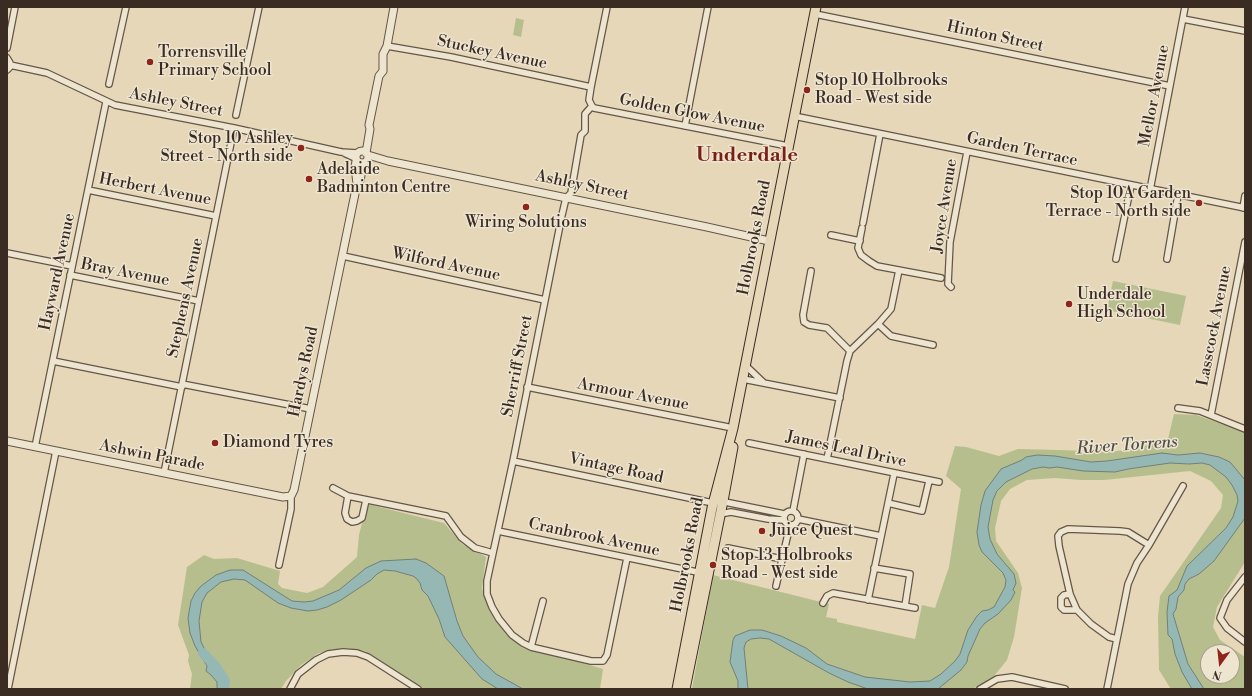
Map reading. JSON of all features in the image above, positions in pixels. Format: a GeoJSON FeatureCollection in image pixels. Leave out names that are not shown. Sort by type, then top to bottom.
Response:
{"type":"FeatureCollection","features":[{"type":"Feature","properties":{"kind":"main road","name":"Holbrooks Road"},"geometry":{"type":"LineString","coordinates":[[680,688],[703,574],[713,501],[733,428],[815,11]]}},
{"type":"Feature","properties":{"kind":"main road","name":"Holbrooks Road"},"geometry":{"type":"LineString","coordinates":[[703,574],[723,502],[733,442],[733,428]]}},
{"type":"Feature","properties":{"kind":"street"},"geometry":{"type":"LineString","coordinates":[[7,48],[15,7]]}},
{"type":"Feature","properties":{"kind":"street"},"geometry":{"type":"LineString","coordinates":[[109,84],[126,7]]}},
{"type":"Feature","properties":{"kind":"street"},"geometry":{"type":"LineString","coordinates":[[236,115],[259,7]]}},
{"type":"Feature","properties":{"kind":"street","name":"Hardys Road"},"geometry":{"type":"LineString","coordinates":[[279,565],[291,509],[291,496],[294,490],[357,184],[360,180],[367,128],[379,76],[383,71],[383,54],[387,46],[394,7]]}},
{"type":"Feature","properties":{"kind":"street","name":"Sherriff Street"},"geometry":{"type":"LineString","coordinates":[[607,7],[589,100],[592,106],[585,114],[585,131],[582,136],[571,193],[566,198],[513,461],[487,581],[487,594],[492,607],[512,635],[531,647],[592,661],[603,661],[607,655],[627,558]]}},
{"type":"Feature","properties":{"kind":"street"},"geometry":{"type":"LineString","coordinates":[[685,126],[708,7]]}},
{"type":"Feature","properties":{"kind":"street","name":"Mellor Avenue"},"geometry":{"type":"LineString","coordinates":[[1150,190],[1185,7]]}},
{"type":"Feature","properties":{"kind":"street","name":"Hinton Street"},"geometry":{"type":"LineString","coordinates":[[815,11],[1170,86]]}},
{"type":"Feature","properties":{"kind":"street"},"geometry":{"type":"LineString","coordinates":[[1183,19],[1245,31]]}},
{"type":"Feature","properties":{"kind":"street","name":"Stuckey Avenue"},"geometry":{"type":"LineString","coordinates":[[387,46],[450,57],[591,87]]}},
{"type":"Feature","properties":{"kind":"street"},"geometry":{"type":"LineString","coordinates":[[7,58],[10,60],[9,67]]}},
{"type":"Feature","properties":{"kind":"street","name":"Ashley Street"},"geometry":{"type":"LineString","coordinates":[[9,67],[47,73],[115,105],[234,128],[362,157],[388,161],[769,241]]}},
{"type":"Feature","properties":{"kind":"street","name":"Hayward Avenue"},"geometry":{"type":"LineString","coordinates":[[35,447],[106,102]]}},
{"type":"Feature","properties":{"kind":"street","name":"Golden Glow Avenue"},"geometry":{"type":"LineString","coordinates":[[592,106],[594,108],[788,146]]}},
{"type":"Feature","properties":{"kind":"street","name":"Garden Terrace"},"geometry":{"type":"LineString","coordinates":[[794,116],[1244,208]]}},
{"type":"Feature","properties":{"kind":"street","name":"Stephens Avenue"},"geometry":{"type":"LineString","coordinates":[[164,473],[234,128]]}},
{"type":"Feature","properties":{"kind":"street"},"geometry":{"type":"LineString","coordinates":[[880,134],[858,248],[861,255],[877,266],[941,278]]}},
{"type":"Feature","properties":{"kind":"street","name":"Joyce Avenue"},"geometry":{"type":"LineString","coordinates":[[951,287],[948,284],[950,242],[967,152]]}},
{"type":"Feature","properties":{"kind":"street"},"geometry":{"type":"LineString","coordinates":[[1116,258],[1131,185]]}},
{"type":"Feature","properties":{"kind":"street","name":"Herbert Avenue"},"geometry":{"type":"LineString","coordinates":[[88,190],[216,216]]}},
{"type":"Feature","properties":{"kind":"street"},"geometry":{"type":"LineString","coordinates":[[1167,259],[1178,195]]}},
{"type":"Feature","properties":{"kind":"street"},"geometry":{"type":"LineString","coordinates":[[1244,208],[1245,196]]}},
{"type":"Feature","properties":{"kind":"street"},"geometry":{"type":"LineString","coordinates":[[831,235],[860,240]]}},
{"type":"Feature","properties":{"kind":"street","name":"Lasscock Avenue"},"geometry":{"type":"LineString","coordinates":[[1211,415],[1245,242]]}},
{"type":"Feature","properties":{"kind":"street"},"geometry":{"type":"LineString","coordinates":[[7,253],[72,266]]}},
{"type":"Feature","properties":{"kind":"street","name":"Wilford Avenue"},"geometry":{"type":"LineString","coordinates":[[343,256],[545,300]]}},
{"type":"Feature","properties":{"kind":"street"},"geometry":{"type":"LineString","coordinates":[[827,459],[850,351],[891,309],[899,270]]}},
{"type":"Feature","properties":{"kind":"street"},"geometry":{"type":"LineString","coordinates":[[811,271],[803,315],[804,322],[809,325],[827,328],[850,351]]}},
{"type":"Feature","properties":{"kind":"street","name":"Bray Avenue"},"geometry":{"type":"LineString","coordinates":[[70,275],[199,301]]}},
{"type":"Feature","properties":{"kind":"street"},"geometry":{"type":"LineString","coordinates":[[878,324],[891,336],[934,345]]}},
{"type":"Feature","properties":{"kind":"street"},"geometry":{"type":"LineString","coordinates":[[53,361],[310,409]]}},
{"type":"Feature","properties":{"kind":"street"},"geometry":{"type":"LineString","coordinates":[[745,365],[766,384]]}},
{"type":"Feature","properties":{"kind":"street"},"geometry":{"type":"LineString","coordinates":[[742,384],[766,384],[840,398]]}},
{"type":"Feature","properties":{"kind":"street","name":"Armour Avenue"},"geometry":{"type":"LineString","coordinates":[[527,387],[733,428]]}},
{"type":"Feature","properties":{"kind":"street"},"geometry":{"type":"LineString","coordinates":[[1178,408],[1197,410],[1245,428]]}},
{"type":"Feature","properties":{"kind":"street","name":"Ashwin Parade"},"geometry":{"type":"LineString","coordinates":[[7,441],[283,497],[291,496]]}},
{"type":"Feature","properties":{"kind":"street","name":"James Leal Drive"},"geometry":{"type":"LineString","coordinates":[[749,443],[894,474],[939,482]]}},
{"type":"Feature","properties":{"kind":"street"},"geometry":{"type":"LineString","coordinates":[[8,689],[56,451]]}},
{"type":"Feature","properties":{"kind":"street"},"geometry":{"type":"LineString","coordinates":[[793,511],[804,454]]}},
{"type":"Feature","properties":{"kind":"street","name":"Vintage Road"},"geometry":{"type":"LineString","coordinates":[[513,461],[723,502],[784,517]]}},
{"type":"Feature","properties":{"kind":"street"},"geometry":{"type":"LineString","coordinates":[[868,600],[894,474]]}},
{"type":"Feature","properties":{"kind":"street"},"geometry":{"type":"LineString","coordinates":[[888,503],[922,511],[929,481]]}},
{"type":"Feature","properties":{"kind":"street"},"geometry":{"type":"LineString","coordinates":[[1107,689],[1128,584],[1137,563],[1183,486]]}},
{"type":"Feature","properties":{"kind":"street"},"geometry":{"type":"LineString","coordinates":[[334,488],[348,496],[446,516],[461,537],[475,548],[493,553]]}},
{"type":"Feature","properties":{"kind":"street"},"geometry":{"type":"LineString","coordinates":[[348,496],[345,512],[347,519],[352,522],[362,518],[366,500]]}},
{"type":"Feature","properties":{"kind":"street"},"geometry":{"type":"LineString","coordinates":[[720,514],[731,512],[768,519],[784,517],[788,511],[793,511]]}},
{"type":"Feature","properties":{"kind":"street"},"geometry":{"type":"LineString","coordinates":[[793,511],[797,514],[798,518]]}},
{"type":"Feature","properties":{"kind":"street"},"geometry":{"type":"LineString","coordinates":[[784,517],[786,523],[790,525]]}},
{"type":"Feature","properties":{"kind":"street"},"geometry":{"type":"LineString","coordinates":[[798,518],[881,536]]}},
{"type":"Feature","properties":{"kind":"street"},"geometry":{"type":"LineString","coordinates":[[776,586],[790,525],[794,524],[798,518]]}},
{"type":"Feature","properties":{"kind":"street"},"geometry":{"type":"LineString","coordinates":[[1117,639],[1109,637],[1091,624],[1077,610],[1070,594],[1058,536],[1061,532],[1068,529],[1120,531],[1128,532],[1149,545]]}},
{"type":"Feature","properties":{"kind":"street","name":"Cranbrook Avenue"},"geometry":{"type":"LineString","coordinates":[[498,531],[703,574]]}},
{"type":"Feature","properties":{"kind":"street"},"geometry":{"type":"LineString","coordinates":[[728,548],[782,559]]}},
{"type":"Feature","properties":{"kind":"street"},"geometry":{"type":"LineString","coordinates":[[874,568],[910,574],[905,606]]}},
{"type":"Feature","properties":{"kind":"street"},"geometry":{"type":"LineString","coordinates":[[1245,577],[1227,600],[1220,618],[1227,628],[1245,642]]}},
{"type":"Feature","properties":{"kind":"street"},"geometry":{"type":"LineString","coordinates":[[823,603],[827,596],[833,593],[915,608]]}},
{"type":"Feature","properties":{"kind":"street"},"geometry":{"type":"LineString","coordinates":[[1070,594],[1064,595],[1061,598],[1061,607],[1064,610],[1077,610]]}},
{"type":"Feature","properties":{"kind":"street"},"geometry":{"type":"LineString","coordinates":[[531,647],[543,601]]}},
{"type":"Feature","properties":{"kind":"street"},"geometry":{"type":"LineString","coordinates":[[290,689],[298,674],[316,660],[328,654],[343,652],[368,657],[418,689]]}},
{"type":"Feature","properties":{"kind":"street"},"geometry":{"type":"LineString","coordinates":[[980,689],[997,678],[1012,677],[1065,689]]}},
{"type":"Feature","properties":{"kind":"green space"},"geometry":{"type":"Polygon","coordinates":[[[516,18],[524,20],[521,37],[513,35],[516,18]]]}},
{"type":"Feature","properties":{"kind":"green space"},"geometry":{"type":"Polygon","coordinates":[[[1113,281],[1186,296],[1180,325],[1107,310],[1113,281]]]}},
{"type":"Feature","properties":{"kind":"green space"},"geometry":{"type":"Polygon","coordinates":[[[1174,414],[1196,415],[1245,432],[1245,562],[1217,607],[1213,627],[1220,640],[1226,644],[1200,644],[1200,684],[1240,684],[1240,654],[1245,657],[1245,689],[1171,689],[1159,670],[1158,617],[1160,596],[1221,508],[1223,495],[1211,481],[1190,471],[1104,480],[1055,478],[1027,480],[1010,489],[1001,501],[995,528],[996,541],[1018,573],[1022,588],[1014,637],[1007,660],[994,676],[973,689],[692,689],[713,575],[829,604],[826,617],[837,619],[837,622],[915,639],[922,605],[935,608],[949,567],[961,489],[946,476],[955,446],[966,447],[999,456],[1018,449],[1109,452],[1134,449],[1168,439],[1174,414]]]}},
{"type":"Feature","properties":{"kind":"green space"},"geometry":{"type":"Polygon","coordinates":[[[367,504],[444,523],[462,544],[486,557],[482,588],[486,602],[506,634],[519,644],[539,653],[570,659],[603,669],[600,689],[424,689],[372,657],[365,651],[343,648],[319,653],[301,665],[286,681],[281,689],[190,689],[192,674],[188,661],[189,655],[178,625],[187,567],[204,555],[214,559],[237,558],[280,571],[278,584],[282,588],[307,593],[323,587],[357,557],[359,535],[367,504]]]}},
{"type":"Feature","properties":{"kind":"water","name":"River Torrens"},"geometry":{"type":"Polygon","coordinates":[[[1162,453],[1178,455],[1200,453],[1219,457],[1230,462],[1245,480],[1245,518],[1214,561],[1199,574],[1189,579],[1185,584],[1184,590],[1178,597],[1176,609],[1173,614],[1188,664],[1204,689],[1192,689],[1182,672],[1175,654],[1172,639],[1168,635],[1167,612],[1169,596],[1177,590],[1187,566],[1226,528],[1233,517],[1238,501],[1232,485],[1226,477],[1210,465],[1202,463],[1170,463],[1115,472],[1083,471],[1057,467],[1043,467],[1032,469],[1006,482],[997,491],[993,500],[988,527],[990,539],[997,554],[1014,574],[1016,583],[1013,590],[1015,592],[1011,600],[998,614],[985,623],[980,629],[968,656],[967,662],[961,670],[938,689],[868,689],[829,673],[769,639],[760,638],[751,639],[746,642],[744,648],[748,689],[738,689],[738,681],[730,662],[733,640],[735,636],[750,630],[762,630],[781,636],[806,648],[827,664],[865,677],[910,682],[930,681],[941,674],[955,661],[960,654],[968,630],[977,616],[982,611],[994,607],[1005,587],[1006,580],[1003,573],[982,552],[979,545],[977,532],[981,505],[985,491],[1001,469],[1026,457],[1037,455],[1055,456],[1091,462],[1162,453]]]}},
{"type":"Feature","properties":{"kind":"water"},"geometry":{"type":"Polygon","coordinates":[[[416,559],[426,563],[444,576],[463,636],[478,657],[496,674],[523,689],[498,689],[482,679],[445,637],[439,619],[428,596],[422,590],[420,583],[416,578],[395,571],[384,570],[341,600],[327,607],[308,611],[291,608],[278,603],[245,580],[234,579],[221,582],[207,593],[202,602],[199,621],[201,642],[213,666],[228,689],[217,689],[217,682],[206,671],[207,666],[195,646],[190,633],[188,618],[191,601],[195,593],[201,586],[216,575],[230,570],[243,570],[292,601],[304,602],[313,601],[339,590],[366,568],[381,561],[416,559]]]}},
{"type":"Feature","properties":{"kind":"waterway","name":"River Torrens"},"geometry":{"type":"LineString","coordinates":[[203,653],[216,667],[225,681],[224,689]]}},
{"type":"Feature","properties":{"kind":"place","name":"Torrensville Primary School"},"geometry":{"type":"Point","coordinates":[150,62]}},
{"type":"Feature","properties":{"kind":"place","name":"Stop 10 Holbrooks Road - West side"},"geometry":{"type":"Point","coordinates":[807,90]}},
{"type":"Feature","properties":{"kind":"place","name":"Stop 10 Ashley Street - North side"},"geometry":{"type":"Point","coordinates":[301,148]}},
{"type":"Feature","properties":{"kind":"place","name":"Adelaide Badminton Centre"},"geometry":{"type":"Point","coordinates":[309,179]}},
{"type":"Feature","properties":{"kind":"place","name":"Stop 10A Garden Terrace - North side"},"geometry":{"type":"Point","coordinates":[1199,203]}},
{"type":"Feature","properties":{"kind":"place","name":"Wiring Solutions"},"geometry":{"type":"Point","coordinates":[526,207]}},
{"type":"Feature","properties":{"kind":"place","name":"Underdale High School"},"geometry":{"type":"Point","coordinates":[1069,304]}},
{"type":"Feature","properties":{"kind":"place","name":"Diamond Tyres"},"geometry":{"type":"Point","coordinates":[215,443]}},
{"type":"Feature","properties":{"kind":"place","name":"Juice Quest"},"geometry":{"type":"Point","coordinates":[762,531]}},
{"type":"Feature","properties":{"kind":"place","name":"Stop 13 Holbrooks Road - West side"},"geometry":{"type":"Point","coordinates":[713,565]}},
{"type":"Feature","properties":{"kind":"district","name":"Underdale"},"geometry":{"type":"Point","coordinates":[747,156]}}]}
